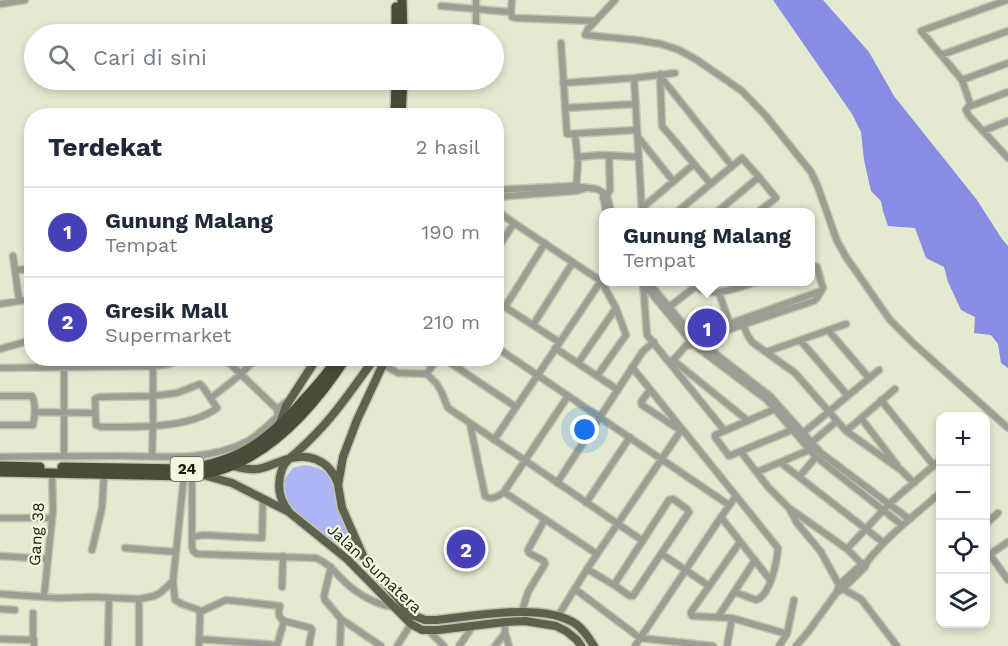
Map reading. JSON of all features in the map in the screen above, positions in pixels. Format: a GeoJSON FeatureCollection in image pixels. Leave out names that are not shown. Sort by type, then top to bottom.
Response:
{"type":"FeatureCollection","features":[{"type":"Feature","properties":{"kind":"highway"},"geometry":{"type":"LineString","coordinates":[[396,0],[396,24]]}},
{"type":"Feature","properties":{"kind":"highway"},"geometry":{"type":"LineString","coordinates":[[402,0],[403,24]]}},
{"type":"Feature","properties":{"kind":"highway"},"geometry":{"type":"LineString","coordinates":[[396,108],[399,92]]}},
{"type":"Feature","properties":{"kind":"highway"},"geometry":{"type":"LineString","coordinates":[[399,92],[400,108]]}},
{"type":"Feature","properties":{"kind":"highway","name":"24"},"geometry":{"type":"LineString","coordinates":[[0,472],[185,469],[227,464],[279,426],[335,366]]}},
{"type":"Feature","properties":{"kind":"highway","name":"24"},"geometry":{"type":"LineString","coordinates":[[0,466],[52,473],[192,475],[261,450],[282,434],[321,393],[337,366]]}},
{"type":"Feature","properties":{"kind":"main road"},"geometry":{"type":"LineString","coordinates":[[279,426],[286,406],[312,366]]}},
{"type":"Feature","properties":{"kind":"main road"},"geometry":{"type":"LineString","coordinates":[[232,483],[227,464],[259,469],[287,459],[329,420],[374,366]]}},
{"type":"Feature","properties":{"kind":"main road","name":"Jalan Sumatera"},"geometry":{"type":"LineString","coordinates":[[377,366],[343,457],[338,485],[342,508],[365,560],[412,615],[425,620],[522,611],[558,616],[575,623],[584,631],[594,646]]}},
{"type":"Feature","properties":{"kind":"main road"},"geometry":{"type":"LineString","coordinates":[[261,450],[260,460],[268,466]]}},
{"type":"Feature","properties":{"kind":"main road"},"geometry":{"type":"LineString","coordinates":[[287,459],[319,460],[335,475],[338,485]]}},
{"type":"Feature","properties":{"kind":"main road"},"geometry":{"type":"LineString","coordinates":[[287,459],[280,474],[279,496],[290,513]]}},
{"type":"Feature","properties":{"kind":"main road","name":"Jalan Sumatera"},"geometry":{"type":"LineString","coordinates":[[192,475],[212,477],[232,483],[290,513],[347,559],[411,624],[422,630],[525,621],[556,626],[566,631],[581,646]]}},
{"type":"Feature","properties":{"kind":"main road"},"geometry":{"type":"LineString","coordinates":[[370,582],[378,576]]}},
{"type":"Feature","properties":{"kind":"street"},"geometry":{"type":"LineString","coordinates":[[0,4],[25,0]]}},
{"type":"Feature","properties":{"kind":"street"},"geometry":{"type":"LineString","coordinates":[[476,0],[476,24]]}},
{"type":"Feature","properties":{"kind":"street"},"geometry":{"type":"LineString","coordinates":[[512,0],[511,12],[512,17],[515,18],[595,21]]}},
{"type":"Feature","properties":{"kind":"street"},"geometry":{"type":"LineString","coordinates":[[615,0],[585,35],[638,40],[662,44],[679,50],[742,91],[811,172],[837,241],[890,320],[1008,428]]}},
{"type":"Feature","properties":{"kind":"street"},"geometry":{"type":"LineString","coordinates":[[971,106],[962,80],[921,33],[922,30],[1006,0]]}},
{"type":"Feature","properties":{"kind":"street"},"geometry":{"type":"LineString","coordinates":[[441,6],[511,12]]}},
{"type":"Feature","properties":{"kind":"street"},"geometry":{"type":"LineString","coordinates":[[941,55],[1008,31]]}},
{"type":"Feature","properties":{"kind":"street"},"geometry":{"type":"LineString","coordinates":[[561,43],[567,133],[569,135],[637,133]]}},
{"type":"Feature","properties":{"kind":"street"},"geometry":{"type":"LineString","coordinates":[[962,80],[1008,63]]}},
{"type":"Feature","properties":{"kind":"street"},"geometry":{"type":"LineString","coordinates":[[563,83],[675,73]]}},
{"type":"Feature","properties":{"kind":"street"},"geometry":{"type":"LineString","coordinates":[[660,75],[662,126],[711,184]]}},
{"type":"Feature","properties":{"kind":"street"},"geometry":{"type":"LineString","coordinates":[[660,75],[732,166]]}},
{"type":"Feature","properties":{"kind":"street"},"geometry":{"type":"LineString","coordinates":[[634,78],[642,208]]}},
{"type":"Feature","properties":{"kind":"street"},"geometry":{"type":"LineString","coordinates":[[1008,92],[967,108],[969,116],[1005,151],[1008,158]]}},
{"type":"Feature","properties":{"kind":"street"},"geometry":{"type":"LineString","coordinates":[[565,108],[636,104]]}},
{"type":"Feature","properties":{"kind":"street"},"geometry":{"type":"LineString","coordinates":[[982,131],[1008,121]]}},
{"type":"Feature","properties":{"kind":"street"},"geometry":{"type":"LineString","coordinates":[[637,133],[673,182]]}},
{"type":"Feature","properties":{"kind":"street"},"geometry":{"type":"LineString","coordinates":[[575,134],[576,189]]}},
{"type":"Feature","properties":{"kind":"street"},"geometry":{"type":"LineString","coordinates":[[577,157],[602,155],[639,157]]}},
{"type":"Feature","properties":{"kind":"street"},"geometry":{"type":"LineString","coordinates":[[604,195],[610,190],[609,157]]}},
{"type":"Feature","properties":{"kind":"street"},"geometry":{"type":"LineString","coordinates":[[683,208],[741,158],[776,198],[766,208]]}},
{"type":"Feature","properties":{"kind":"street"},"geometry":{"type":"LineString","coordinates":[[644,208],[694,164]]}},
{"type":"Feature","properties":{"kind":"street"},"geometry":{"type":"LineString","coordinates":[[723,208],[759,177]]}},
{"type":"Feature","properties":{"kind":"street"},"geometry":{"type":"LineString","coordinates":[[504,195],[597,189],[604,195],[609,208]]}},
{"type":"Feature","properties":{"kind":"street"},"geometry":{"type":"LineString","coordinates":[[504,192],[510,193]]}},
{"type":"Feature","properties":{"kind":"street"},"geometry":{"type":"LineString","coordinates":[[604,195],[605,208]]}},
{"type":"Feature","properties":{"kind":"street"},"geometry":{"type":"LineString","coordinates":[[504,216],[599,280]]}},
{"type":"Feature","properties":{"kind":"street"},"geometry":{"type":"LineString","coordinates":[[504,238],[514,223]]}},
{"type":"Feature","properties":{"kind":"street"},"geometry":{"type":"LineString","coordinates":[[545,243],[505,307],[532,325],[578,363],[618,390]]}},
{"type":"Feature","properties":{"kind":"street"},"geometry":{"type":"LineString","coordinates":[[13,256],[19,300]]}},
{"type":"Feature","properties":{"kind":"street"},"geometry":{"type":"LineString","coordinates":[[532,325],[573,262]]}},
{"type":"Feature","properties":{"kind":"street"},"geometry":{"type":"LineString","coordinates":[[731,326],[743,325],[814,301],[822,291],[815,266]]}},
{"type":"Feature","properties":{"kind":"street"},"geometry":{"type":"LineString","coordinates":[[15,270],[24,269]]}},
{"type":"Feature","properties":{"kind":"street"},"geometry":{"type":"LineString","coordinates":[[494,440],[599,284]]}},
{"type":"Feature","properties":{"kind":"street"},"geometry":{"type":"LineString","coordinates":[[597,376],[626,335],[616,308],[604,286]]}},
{"type":"Feature","properties":{"kind":"street"},"geometry":{"type":"LineString","coordinates":[[643,286],[647,334],[671,361],[724,430]]}},
{"type":"Feature","properties":{"kind":"street"},"geometry":{"type":"LineString","coordinates":[[646,286],[693,342],[767,400],[792,430],[806,439],[809,450],[816,457],[902,525]]}},
{"type":"Feature","properties":{"kind":"street"},"geometry":{"type":"LineString","coordinates":[[651,286],[693,342],[770,396],[806,439],[821,453],[909,519]]}},
{"type":"Feature","properties":{"kind":"street"},"geometry":{"type":"LineString","coordinates":[[669,307],[695,287],[719,294],[744,286]]}},
{"type":"Feature","properties":{"kind":"street"},"geometry":{"type":"LineString","coordinates":[[671,361],[693,342],[822,291]]}},
{"type":"Feature","properties":{"kind":"street"},"geometry":{"type":"LineString","coordinates":[[719,294],[731,326]]}},
{"type":"Feature","properties":{"kind":"street"},"geometry":{"type":"LineString","coordinates":[[0,304],[24,300]]}},
{"type":"Feature","properties":{"kind":"street"},"geometry":{"type":"LineString","coordinates":[[578,363],[616,308]]}},
{"type":"Feature","properties":{"kind":"street"},"geometry":{"type":"LineString","coordinates":[[766,351],[846,324]]}},
{"type":"Feature","properties":{"kind":"street"},"geometry":{"type":"LineString","coordinates":[[743,325],[752,342],[795,373],[846,431],[901,470]]}},
{"type":"Feature","properties":{"kind":"street"},"geometry":{"type":"LineString","coordinates":[[828,330],[869,378]]}},
{"type":"Feature","properties":{"kind":"street"},"geometry":{"type":"LineString","coordinates":[[800,340],[848,396]]}},
{"type":"Feature","properties":{"kind":"street"},"geometry":{"type":"LineString","coordinates":[[0,349],[24,342]]}},
{"type":"Feature","properties":{"kind":"street"},"geometry":{"type":"LineString","coordinates":[[557,483],[632,367],[654,342]]}},
{"type":"Feature","properties":{"kind":"street"},"geometry":{"type":"LineString","coordinates":[[504,352],[729,505]]}},
{"type":"Feature","properties":{"kind":"street"},"geometry":{"type":"LineString","coordinates":[[671,361],[747,420]]}},
{"type":"Feature","properties":{"kind":"street"},"geometry":{"type":"LineString","coordinates":[[0,368],[153,366],[152,456]]}},
{"type":"Feature","properties":{"kind":"street"},"geometry":{"type":"LineString","coordinates":[[0,457],[152,456],[165,458],[195,456],[247,442],[278,416],[277,408],[232,366]]}},
{"type":"Feature","properties":{"kind":"street"},"geometry":{"type":"LineString","coordinates":[[211,398],[248,366]]}},
{"type":"Feature","properties":{"kind":"street"},"geometry":{"type":"LineString","coordinates":[[388,366],[398,373],[427,374],[436,383],[448,408],[643,541]]}},
{"type":"Feature","properties":{"kind":"street"},"geometry":{"type":"LineString","coordinates":[[427,374],[432,366]]}},
{"type":"Feature","properties":{"kind":"street"},"geometry":{"type":"LineString","coordinates":[[455,366],[516,407]]}},
{"type":"Feature","properties":{"kind":"street"},"geometry":{"type":"LineString","coordinates":[[632,367],[778,549],[771,581],[759,600],[735,592]]}},
{"type":"Feature","properties":{"kind":"street"},"geometry":{"type":"LineString","coordinates":[[64,368],[64,456]]}},
{"type":"Feature","properties":{"kind":"street"},"geometry":{"type":"LineString","coordinates":[[806,439],[829,412],[879,370]]}},
{"type":"Feature","properties":{"kind":"street"},"geometry":{"type":"LineString","coordinates":[[200,384],[211,398],[217,408],[208,414],[172,424],[101,427],[96,424],[95,399],[99,397],[177,393],[200,384]]}},
{"type":"Feature","properties":{"kind":"street"},"geometry":{"type":"LineString","coordinates":[[846,431],[895,388]]}},
{"type":"Feature","properties":{"kind":"street"},"geometry":{"type":"LineString","coordinates":[[650,390],[641,402],[642,405],[681,430]]}},
{"type":"Feature","properties":{"kind":"street"},"geometry":{"type":"LineString","coordinates":[[0,396],[32,396],[35,412],[33,426],[0,425]]}},
{"type":"Feature","properties":{"kind":"street"},"geometry":{"type":"LineString","coordinates":[[470,424],[485,496],[490,498],[498,496],[504,492],[525,462],[568,396]]}},
{"type":"Feature","properties":{"kind":"street"},"geometry":{"type":"LineString","coordinates":[[277,408],[290,399]]}},
{"type":"Feature","properties":{"kind":"street"},"geometry":{"type":"LineString","coordinates":[[847,549],[889,504],[934,465],[881,400]]}},
{"type":"Feature","properties":{"kind":"street"},"geometry":{"type":"LineString","coordinates":[[775,409],[714,436],[729,456],[792,430]]}},
{"type":"Feature","properties":{"kind":"street"},"geometry":{"type":"LineString","coordinates":[[35,412],[95,413]]}},
{"type":"Feature","properties":{"kind":"street"},"geometry":{"type":"LineString","coordinates":[[861,418],[901,470],[914,483]]}},
{"type":"Feature","properties":{"kind":"street"},"geometry":{"type":"LineString","coordinates":[[806,439],[837,422]]}},
{"type":"Feature","properties":{"kind":"street"},"geometry":{"type":"LineString","coordinates":[[558,616],[587,568],[681,430]]}},
{"type":"Feature","properties":{"kind":"street"},"geometry":{"type":"LineString","coordinates":[[586,503],[630,437]]}},
{"type":"Feature","properties":{"kind":"street"},"geometry":{"type":"LineString","coordinates":[[758,472],[809,450]]}},
{"type":"Feature","properties":{"kind":"street"},"geometry":{"type":"LineString","coordinates":[[741,452],[772,491],[789,508],[847,549],[864,564]]}},
{"type":"Feature","properties":{"kind":"street"},"geometry":{"type":"LineString","coordinates":[[799,477],[816,457]]}},
{"type":"Feature","properties":{"kind":"street"},"geometry":{"type":"LineString","coordinates":[[780,463],[884,543]]}},
{"type":"Feature","properties":{"kind":"street","name":"Gang 38"},"geometry":{"type":"LineString","coordinates":[[44,597],[53,510],[52,473]]}},
{"type":"Feature","properties":{"kind":"street"},"geometry":{"type":"LineString","coordinates":[[92,550],[102,508],[104,475]]}},
{"type":"Feature","properties":{"kind":"street"},"geometry":{"type":"LineString","coordinates":[[192,475],[192,547],[197,554],[316,558],[327,563],[347,584],[361,594],[378,604],[395,607]]}},
{"type":"Feature","properties":{"kind":"street"},"geometry":{"type":"LineString","coordinates":[[192,475],[172,581],[175,600],[200,612]]}},
{"type":"Feature","properties":{"kind":"street"},"geometry":{"type":"LineString","coordinates":[[504,492],[597,554]]}},
{"type":"Feature","properties":{"kind":"street"},"geometry":{"type":"LineString","coordinates":[[635,646],[736,497]]}},
{"type":"Feature","properties":{"kind":"street"},"geometry":{"type":"LineString","coordinates":[[192,537],[203,535],[262,538],[263,499]]}},
{"type":"Feature","properties":{"kind":"street"},"geometry":{"type":"LineString","coordinates":[[587,568],[630,596],[633,596],[689,512],[687,509],[673,499],[669,500],[614,585]]}},
{"type":"Feature","properties":{"kind":"street"},"geometry":{"type":"LineString","coordinates":[[796,646],[840,589],[902,525],[936,499]]}},
{"type":"Feature","properties":{"kind":"street"},"geometry":{"type":"LineString","coordinates":[[789,508],[795,520],[821,552],[840,589],[861,599],[897,646]]}},
{"type":"Feature","properties":{"kind":"street"},"geometry":{"type":"LineString","coordinates":[[990,520],[998,513]]}},
{"type":"Feature","properties":{"kind":"street"},"geometry":{"type":"LineString","coordinates":[[721,517],[771,581]]}},
{"type":"Feature","properties":{"kind":"street"},"geometry":{"type":"LineString","coordinates":[[0,519],[51,518]]}},
{"type":"Feature","properties":{"kind":"street"},"geometry":{"type":"LineString","coordinates":[[522,611],[528,592],[544,564],[544,561],[529,553],[528,550],[545,519]]}},
{"type":"Feature","properties":{"kind":"street"},"geometry":{"type":"LineString","coordinates":[[740,542],[709,586],[691,614],[692,616],[732,618],[787,634]]}},
{"type":"Feature","properties":{"kind":"street"},"geometry":{"type":"LineString","coordinates":[[990,551],[1008,542]]}},
{"type":"Feature","properties":{"kind":"street"},"geometry":{"type":"LineString","coordinates":[[125,548],[176,552]]}},
{"type":"Feature","properties":{"kind":"street"},"geometry":{"type":"LineString","coordinates":[[662,554],[709,586]]}},
{"type":"Feature","properties":{"kind":"street"},"geometry":{"type":"LineString","coordinates":[[990,555],[1007,577]]}},
{"type":"Feature","properties":{"kind":"street"},"geometry":{"type":"LineString","coordinates":[[0,556],[48,559]]}},
{"type":"Feature","properties":{"kind":"street"},"geometry":{"type":"LineString","coordinates":[[282,587],[283,556]]}},
{"type":"Feature","properties":{"kind":"street"},"geometry":{"type":"LineString","coordinates":[[718,617],[755,560]]}},
{"type":"Feature","properties":{"kind":"street"},"geometry":{"type":"LineString","coordinates":[[331,567],[324,598],[341,619],[381,646]]}},
{"type":"Feature","properties":{"kind":"street"},"geometry":{"type":"LineString","coordinates":[[0,594],[139,599],[160,593],[172,581]]}},
{"type":"Feature","properties":{"kind":"street"},"geometry":{"type":"LineString","coordinates":[[575,589],[640,638],[712,646]]}},
{"type":"Feature","properties":{"kind":"street"},"geometry":{"type":"LineString","coordinates":[[108,646],[109,598]]}},
{"type":"Feature","properties":{"kind":"street"},"geometry":{"type":"LineString","coordinates":[[139,599],[139,646]]}},
{"type":"Feature","properties":{"kind":"street"},"geometry":{"type":"LineString","coordinates":[[200,612],[226,600],[280,606],[279,616],[284,621],[311,628],[309,646]]}},
{"type":"Feature","properties":{"kind":"street"},"geometry":{"type":"LineString","coordinates":[[779,646],[787,634],[794,600]]}},
{"type":"Feature","properties":{"kind":"street"},"geometry":{"type":"LineString","coordinates":[[0,609],[15,610]]}},
{"type":"Feature","properties":{"kind":"street"},"geometry":{"type":"LineString","coordinates":[[200,612],[199,643],[277,646],[284,621]]}},
{"type":"Feature","properties":{"kind":"street"},"geometry":{"type":"LineString","coordinates":[[3,641],[33,643],[33,613]]}},
{"type":"Feature","properties":{"kind":"street"},"geometry":{"type":"LineString","coordinates":[[727,646],[732,618]]}},
{"type":"Feature","properties":{"kind":"street"},"geometry":{"type":"LineString","coordinates":[[340,646],[341,619]]}},
{"type":"Feature","properties":{"kind":"street"},"geometry":{"type":"LineString","coordinates":[[505,622],[505,633],[509,646]]}},
{"type":"Feature","properties":{"kind":"street"},"geometry":{"type":"LineString","coordinates":[[397,646],[411,624]]}},
{"type":"Feature","properties":{"kind":"street"},"geometry":{"type":"LineString","coordinates":[[459,646],[473,625]]}},
{"type":"Feature","properties":{"kind":"street"},"geometry":{"type":"LineString","coordinates":[[428,630],[444,646]]}},
{"type":"Feature","properties":{"kind":"street"},"geometry":{"type":"LineString","coordinates":[[495,646],[505,633]]}},
{"type":"Feature","properties":{"kind":"shaded area"},"geometry":{"type":"Polygon","coordinates":[[[773,0],[823,0],[869,52],[894,96],[977,200],[1008,246],[1008,368],[1001,363],[998,344],[991,335],[974,333],[975,317],[961,310],[944,267],[926,258],[915,228],[888,226],[881,201],[871,191],[861,132],[852,114],[773,0]]]}},
{"type":"Feature","properties":{"kind":"shaded area"},"geometry":{"type":"Polygon","coordinates":[[[304,465],[321,469],[333,482],[360,558],[355,562],[286,503],[282,486],[286,477],[293,468],[304,465]]]}},
{"type":"Feature","properties":{"kind":"place","name":"Gunung Malang"},"geometry":{"type":"Point","coordinates":[707,328]}},
{"type":"Feature","properties":{"kind":"place","name":"Gresik Mall"},"geometry":{"type":"Point","coordinates":[466,549]}}]}
